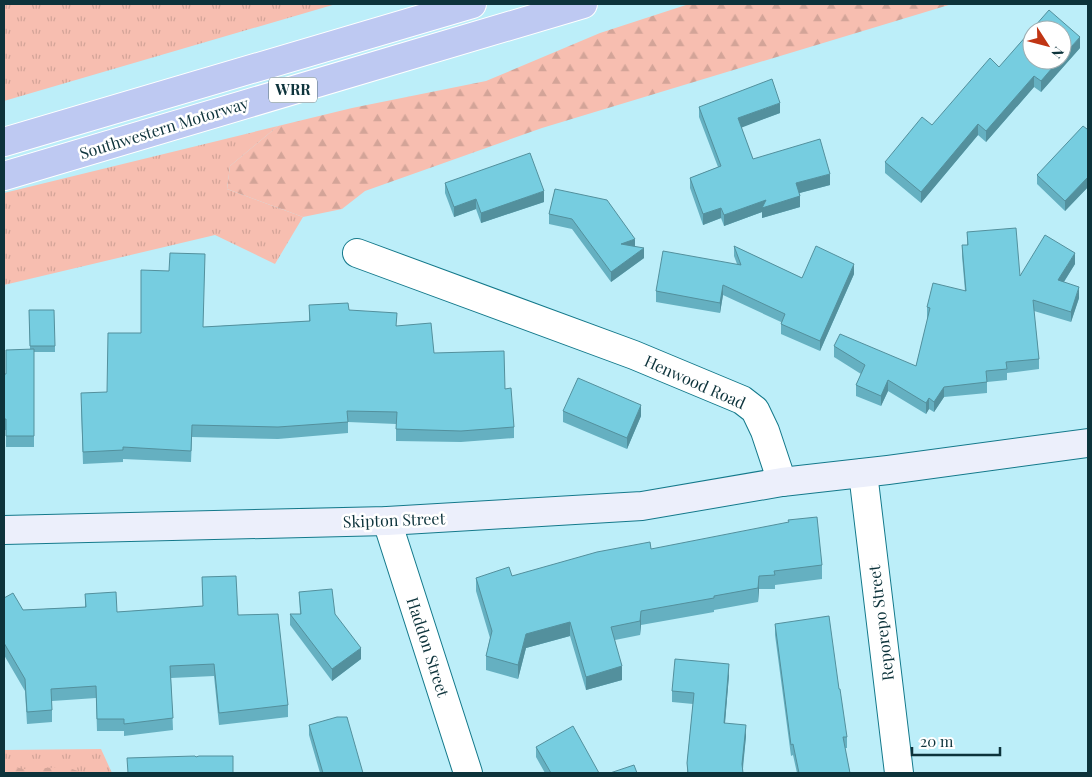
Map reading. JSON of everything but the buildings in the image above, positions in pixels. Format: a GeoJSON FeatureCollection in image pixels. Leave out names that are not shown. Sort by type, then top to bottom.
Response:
{"type":"FeatureCollection","features":[{"type":"Feature","properties":{"kind":"highway","name":"Southwestern Motorway"},"geometry":{"type":"LineString","coordinates":[[4,142],[472,4]]}},
{"type":"Feature","properties":{"kind":"highway","name":"Southwestern Motorway"},"geometry":{"type":"LineString","coordinates":[[4,176],[582,4]]}},
{"type":"Feature","properties":{"kind":"main road"},"geometry":{"type":"LineString","coordinates":[[782,482],[1088,443]]}},
{"type":"Feature","properties":{"kind":"main road","name":"Skipton Street"},"geometry":{"type":"LineString","coordinates":[[4,530],[387,521],[642,506],[782,482]]}},
{"type":"Feature","properties":{"kind":"street","name":"Henwood Road"},"geometry":{"type":"LineString","coordinates":[[357,253],[634,355],[742,400],[755,410],[765,431],[782,482]]}},
{"type":"Feature","properties":{"kind":"street","name":"Reporepo Street"},"geometry":{"type":"LineString","coordinates":[[863,473],[899,773]]}},
{"type":"Feature","properties":{"kind":"street","name":"Haddon Street"},"geometry":{"type":"LineString","coordinates":[[387,521],[468,773]]}},
{"type":"Feature","properties":{"kind":"green space"},"geometry":{"type":"Polygon","coordinates":[[[4,4],[336,4],[4,101],[4,4]]]}},
{"type":"Feature","properties":{"kind":"green space"},"geometry":{"type":"Polygon","coordinates":[[[689,4],[952,4],[542,128],[365,191],[342,209],[303,217],[227,189],[230,166],[278,126],[352,108],[486,81],[600,33],[689,4]]]}},
{"type":"Feature","properties":{"kind":"green space"},"geometry":{"type":"Polygon","coordinates":[[[278,126],[230,166],[227,189],[303,217],[275,264],[215,235],[4,285],[4,193],[278,126]]]}},
{"type":"Feature","properties":{"kind":"green space"},"geometry":{"type":"Polygon","coordinates":[[[101,749],[112,773],[4,773],[4,750],[101,749]]]}},
{"type":"Feature","properties":{"kind":"green space"},"geometry":{"type":"Polygon","coordinates":[[[4,765],[24,769],[66,767],[84,773],[4,773],[4,765]]]}}]}
